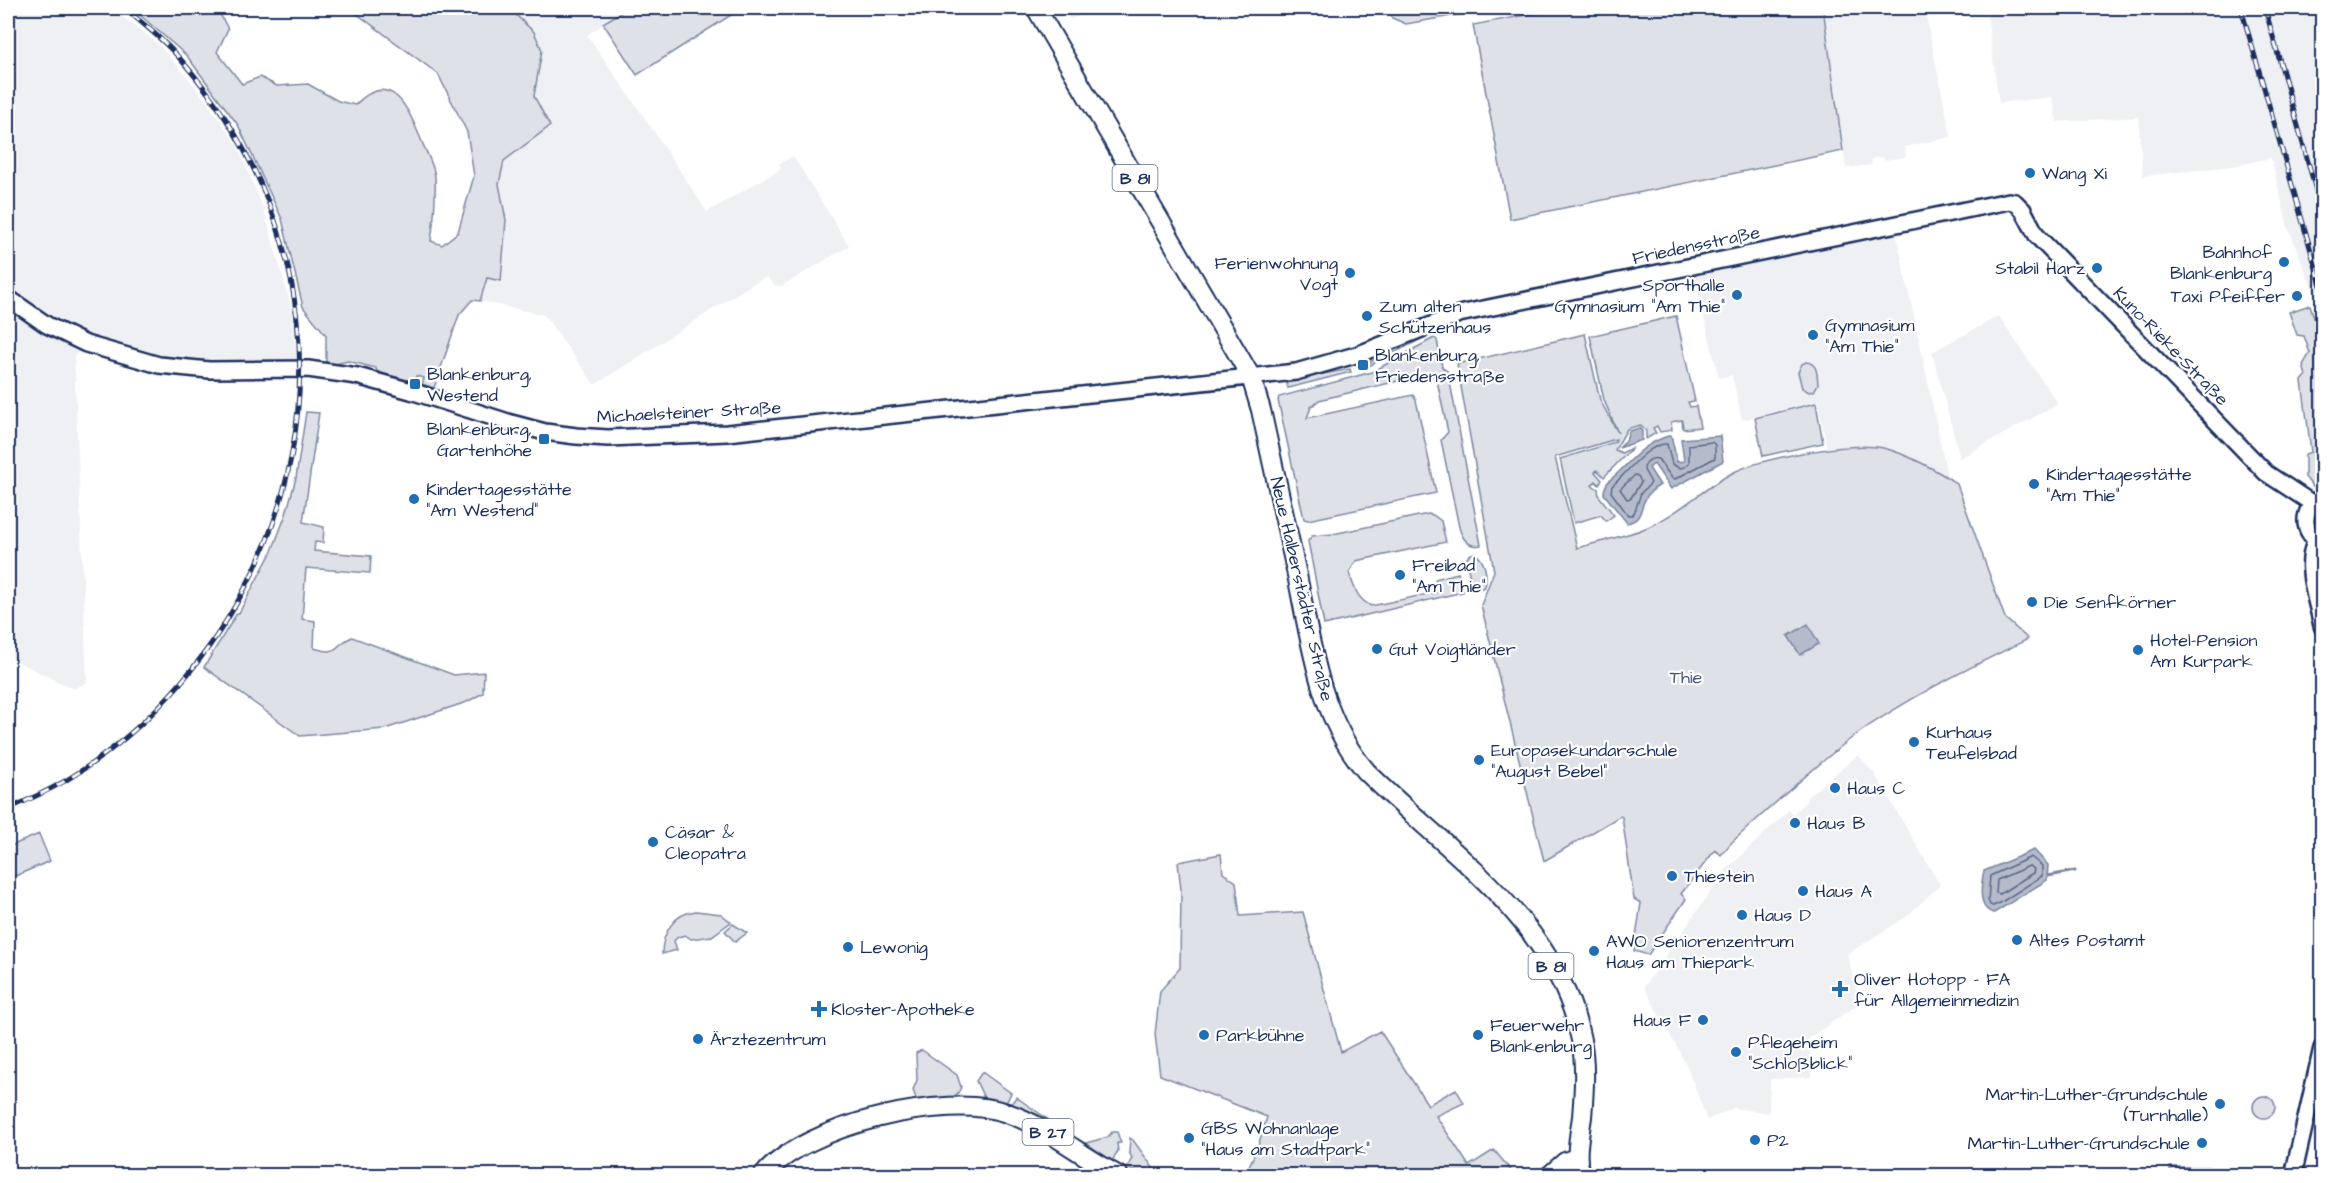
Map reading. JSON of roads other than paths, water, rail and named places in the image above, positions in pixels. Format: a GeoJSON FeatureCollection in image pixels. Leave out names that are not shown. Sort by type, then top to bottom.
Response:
{"type":"FeatureCollection","features":[{"type":"Feature","properties":{"kind":"main road","name":"Neue Halberstädter Straße"},"geometry":{"type":"LineString","coordinates":[[1036,8],[1251,377],[1262,410],[1321,685],[1331,714],[1347,746],[1360,765],[1488,885],[1537,942],[1555,972],[1568,1000],[1581,1039],[1584,1085],[1578,1167]]}},
{"type":"Feature","properties":{"kind":"main road","name":"B 27"},"geometry":{"type":"LineString","coordinates":[[763,1176],[787,1154],[845,1128],[920,1108],[970,1105],[995,1109],[1027,1121],[1119,1176]]}},
{"type":"Feature","properties":{"kind":"main road"},"geometry":{"type":"LineString","coordinates":[[1549,1176],[1570,1159],[1578,1167]]}},
{"type":"Feature","properties":{"kind":"street","name":"Friedensstraße"},"geometry":{"type":"LineString","coordinates":[[1251,377],[1296,372],[1322,365],[1459,314],[2004,201],[2015,202]]}},
{"type":"Feature","properties":{"kind":"street","name":"Kuno-Rieke-Straße"},"geometry":{"type":"LineString","coordinates":[[2015,202],[2024,210],[2037,236],[2266,472],[2318,501]]}},
{"type":"Feature","properties":{"kind":"street","name":"Michaelsteiner Straße"},"geometry":{"type":"LineString","coordinates":[[8,298],[47,325],[86,344],[159,365],[209,370],[301,369],[357,376],[545,432],[609,438],[727,433],[1251,377]]}},
{"type":"Feature","properties":{"kind":"street"},"geometry":{"type":"LineString","coordinates":[[2318,501],[2307,512],[2306,523],[2309,533],[2319,542],[2312,550],[2310,565],[2322,626]]}},
{"type":"Feature","properties":{"kind":"street"},"geometry":{"type":"LineString","coordinates":[[2292,1176],[2322,1048]]}},
{"type":"Feature","properties":{"kind":"water"},"geometry":{"type":"Polygon","coordinates":[[[1639,428],[1642,431],[1642,440],[1619,448],[1626,441],[1629,431],[1639,428]]]}},
{"type":"Feature","properties":{"kind":"water"},"geometry":{"type":"Polygon","coordinates":[[[1671,435],[1677,462],[1684,461],[1681,439],[1720,436],[1723,461],[1671,489],[1654,464],[1649,468],[1660,485],[1647,496],[1638,517],[1627,523],[1604,494],[1605,486],[1643,449],[1671,435]]]}},
{"type":"Feature","properties":{"kind":"water"},"geometry":{"type":"Polygon","coordinates":[[[1808,624],[1819,644],[1800,655],[1788,636],[1808,624]]]}},
{"type":"Feature","properties":{"kind":"water"},"geometry":{"type":"Polygon","coordinates":[[[2034,850],[2048,865],[2047,880],[1994,913],[1989,911],[1981,896],[1984,871],[2034,850]]]}},
{"type":"Feature","properties":{"kind":"waterway"},"geometry":{"type":"LineString","coordinates":[[2048,876],[2075,871]]}},
{"type":"Feature","properties":{"kind":"railway"},"geometry":{"type":"LineString","coordinates":[[8,809],[58,785],[99,758],[148,717],[191,670],[211,644],[244,590],[273,523],[292,455],[299,385],[297,316],[283,248],[260,182],[226,119],[182,61],[124,8]]}},
{"type":"Feature","properties":{"kind":"railway"},"geometry":{"type":"LineString","coordinates":[[2241,8],[2322,289]]}},
{"type":"Feature","properties":{"kind":"railway"},"geometry":{"type":"LineString","coordinates":[[2265,8],[2322,212]]}},
{"type":"Feature","properties":{"kind":"railway"},"geometry":{"type":"LineString","coordinates":[[2317,8],[2322,25]]}},
{"type":"Feature","properties":{"kind":"place","name":"Wang Xi"},"geometry":{"type":"Point","coordinates":[2030,173]}},
{"type":"Feature","properties":{"kind":"place","name":"Bahnhof Blankenburg"},"geometry":{"type":"Point","coordinates":[2284,262]}},
{"type":"Feature","properties":{"kind":"place","name":"Stabil Harz"},"geometry":{"type":"Point","coordinates":[2097,268]}},
{"type":"Feature","properties":{"kind":"place","name":"Ferienwohnung Vogt"},"geometry":{"type":"Point","coordinates":[1350,273]}},
{"type":"Feature","properties":{"kind":"place","name":"Sporthalle Gymnasium \"Am Thie\""},"geometry":{"type":"Point","coordinates":[1737,295]}},
{"type":"Feature","properties":{"kind":"place","name":"Taxi Pfeiffer"},"geometry":{"type":"Point","coordinates":[2297,296]}},
{"type":"Feature","properties":{"kind":"place","name":"Zum alten Schützenhaus"},"geometry":{"type":"Point","coordinates":[1367,316]}},
{"type":"Feature","properties":{"kind":"place","name":"Gymnasium \"Am Thie\""},"geometry":{"type":"Point","coordinates":[1813,335]}},
{"type":"Feature","properties":{"kind":"place","name":"Blankenburg, Friedensstraße"},"geometry":{"type":"Point","coordinates":[1363,365]}},
{"type":"Feature","properties":{"kind":"place","name":"Blankenburg, Westend"},"geometry":{"type":"Point","coordinates":[415,384]}},
{"type":"Feature","properties":{"kind":"place","name":"Blankenburg, Gartenhöhe"},"geometry":{"type":"Point","coordinates":[544,439]}},
{"type":"Feature","properties":{"kind":"place","name":"Kindertagesstätte \"Am Thie\""},"geometry":{"type":"Point","coordinates":[2034,484]}},
{"type":"Feature","properties":{"kind":"place","name":"Kindertagesstätte \"Am Westend\""},"geometry":{"type":"Point","coordinates":[414,499]}},
{"type":"Feature","properties":{"kind":"place","name":"Freibad \"Am Thie\""},"geometry":{"type":"Point","coordinates":[1400,575]}},
{"type":"Feature","properties":{"kind":"place","name":"Die Senfkörner"},"geometry":{"type":"Point","coordinates":[2032,602]}},
{"type":"Feature","properties":{"kind":"place","name":"Gut Voigtländer"},"geometry":{"type":"Point","coordinates":[1377,649]}},
{"type":"Feature","properties":{"kind":"place","name":"Hotel-Pension Am Kurpark"},"geometry":{"type":"Point","coordinates":[2138,650]}},
{"type":"Feature","properties":{"kind":"place","name":"Kurhaus Teufelsbad"},"geometry":{"type":"Point","coordinates":[1914,742]}},
{"type":"Feature","properties":{"kind":"place","name":"Europasekundarschule \"August Bebel\""},"geometry":{"type":"Point","coordinates":[1479,760]}},
{"type":"Feature","properties":{"kind":"place","name":"Haus C"},"geometry":{"type":"Point","coordinates":[1835,788]}},
{"type":"Feature","properties":{"kind":"place","name":"Haus B"},"geometry":{"type":"Point","coordinates":[1795,823]}},
{"type":"Feature","properties":{"kind":"place","name":"Cäsar & Cleopatra"},"geometry":{"type":"Point","coordinates":[653,842]}},
{"type":"Feature","properties":{"kind":"place","name":"Thiestein"},"geometry":{"type":"Point","coordinates":[1672,876]}},
{"type":"Feature","properties":{"kind":"place","name":"Haus A"},"geometry":{"type":"Point","coordinates":[1803,891]}},
{"type":"Feature","properties":{"kind":"place","name":"Haus D"},"geometry":{"type":"Point","coordinates":[1742,915]}},
{"type":"Feature","properties":{"kind":"place","name":"Altes Postamt"},"geometry":{"type":"Point","coordinates":[2017,940]}},
{"type":"Feature","properties":{"kind":"place","name":"Lewonig"},"geometry":{"type":"Point","coordinates":[848,947]}},
{"type":"Feature","properties":{"kind":"place","name":"AWO Seniorenzentrum Haus am Thiepark"},"geometry":{"type":"Point","coordinates":[1594,951]}},
{"type":"Feature","properties":{"kind":"place","name":"Oliver Hotopp - FA für Allgemeinmedizin"},"geometry":{"type":"Point","coordinates":[1840,989]}},
{"type":"Feature","properties":{"kind":"place","name":"Kloster-Apotheke"},"geometry":{"type":"Point","coordinates":[819,1009]}},
{"type":"Feature","properties":{"kind":"place","name":"Haus F"},"geometry":{"type":"Point","coordinates":[1703,1020]}},
{"type":"Feature","properties":{"kind":"place","name":"Parkbühne"},"geometry":{"type":"Point","coordinates":[1204,1035]}},
{"type":"Feature","properties":{"kind":"place","name":"Feuerwehr Blankenburg"},"geometry":{"type":"Point","coordinates":[1478,1035]}},
{"type":"Feature","properties":{"kind":"place","name":"Ärztezentrum"},"geometry":{"type":"Point","coordinates":[698,1039]}},
{"type":"Feature","properties":{"kind":"place","name":"Pflegeheim \"Schloßblick\""},"geometry":{"type":"Point","coordinates":[1736,1052]}},
{"type":"Feature","properties":{"kind":"place","name":"Martin-Luther-Grundschule (Turnhalle)"},"geometry":{"type":"Point","coordinates":[2220,1104]}},
{"type":"Feature","properties":{"kind":"place","name":"GBS Wohnanlage \"Haus am Stadtpark\""},"geometry":{"type":"Point","coordinates":[1189,1138]}},
{"type":"Feature","properties":{"kind":"place","name":"P2"},"geometry":{"type":"Point","coordinates":[1755,1140]}},
{"type":"Feature","properties":{"kind":"place","name":"Martin-Luther-Grundschule"},"geometry":{"type":"Point","coordinates":[2202,1143]}},
{"type":"Feature","properties":{"kind":"park label","name":"Thie"},"geometry":{"type":"Point","coordinates":[1686,677]}}]}
